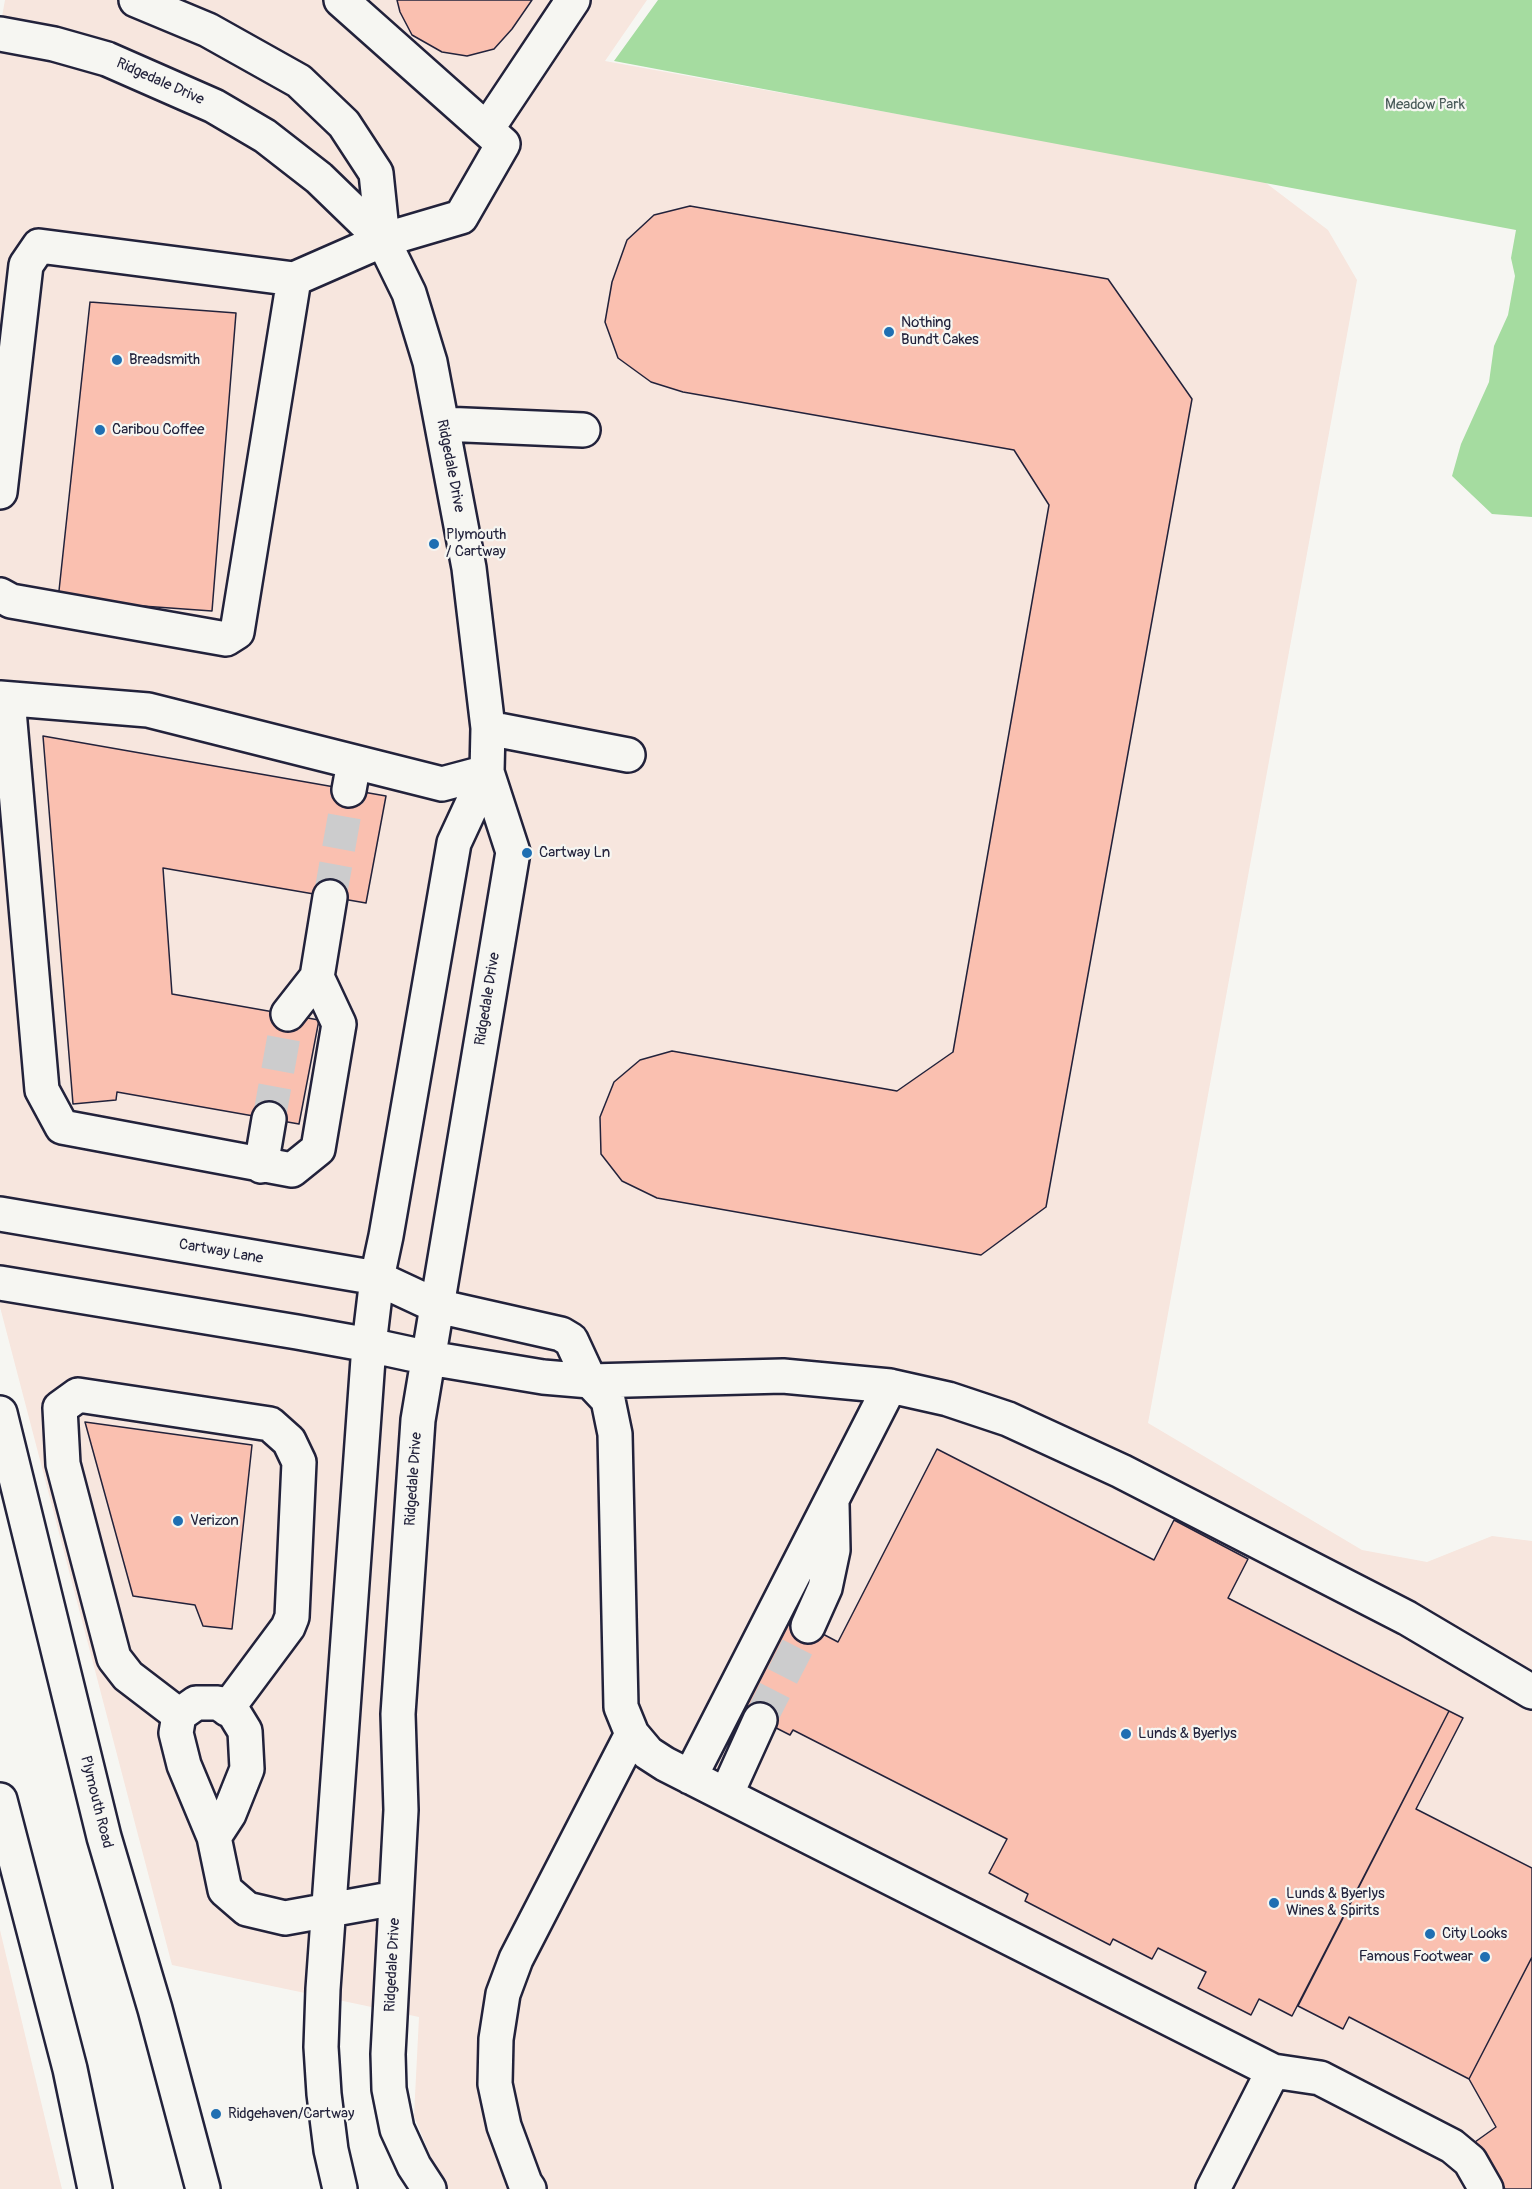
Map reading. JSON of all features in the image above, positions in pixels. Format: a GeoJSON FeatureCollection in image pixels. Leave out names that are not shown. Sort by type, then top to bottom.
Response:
{"type":"FeatureCollection","features":[{"type":"Feature","properties":{"kind":"street","name":"Ridgedale Drive"},"geometry":{"type":"LineString","coordinates":[[136,0],[208,30],[299,81],[344,124],[376,172],[383,240]]}},
{"type":"Feature","properties":{"kind":"street"},"geometry":{"type":"LineString","coordinates":[[0,492],[26,265],[39,246],[294,279],[383,240],[461,217],[503,144],[341,0]]}},
{"type":"Feature","properties":{"kind":"street"},"geometry":{"type":"LineString","coordinates":[[487,129],[573,0]]}},
{"type":"Feature","properties":{"kind":"street","name":"Ridgedale Drive"},"geometry":{"type":"LineString","coordinates":[[0,34],[54,44],[107,59],[214,106],[265,136],[319,178],[383,240],[409,293],[430,362],[469,568],[488,728],[487,772],[513,852],[418,1420],[398,1714],[400,1810],[388,2054],[389,2089],[397,2129],[414,2166],[429,2189]]}},
{"type":"Feature","properties":{"kind":"street"},"geometry":{"type":"LineString","coordinates":[[0,595],[11,601],[226,639],[237,632],[294,279]]}},
{"type":"Feature","properties":{"kind":"street"},"geometry":{"type":"LineString","coordinates":[[442,424],[583,430]]}},
{"type":"Feature","properties":{"kind":"street"},"geometry":{"type":"LineString","coordinates":[[317,977],[339,1024],[318,1149],[292,1170],[62,1127],[42,1090],[4,699],[148,710],[351,776],[442,784],[487,772]]}},
{"type":"Feature","properties":{"kind":"street"},"geometry":{"type":"LineString","coordinates":[[488,728],[628,755]]}},
{"type":"Feature","properties":{"kind":"street","name":"Ridgedale Drive"},"geometry":{"type":"LineString","coordinates":[[340,2189],[330,2139],[321,2047],[323,1989],[369,1345],[377,1278],[454,843],[487,772]]}},
{"type":"Feature","properties":{"kind":"street"},"geometry":{"type":"LineString","coordinates":[[288,1014],[317,977],[330,897]]}},
{"type":"Feature","properties":{"kind":"street"},"geometry":{"type":"LineString","coordinates":[[261,1166],[269,1119]]}},
{"type":"Feature","properties":{"kind":"street","name":"Cartway Lane"},"geometry":{"type":"LineString","coordinates":[[0,1214],[377,1278],[437,1306],[561,1334],[571,1340],[590,1381],[608,1400],[615,1434],[621,1707],[632,1734]]}},
{"type":"Feature","properties":{"kind":"street"},"geometry":{"type":"LineString","coordinates":[[0,1283],[369,1345],[429,1358],[543,1377],[590,1381],[783,1376],[890,1386],[948,1400],[1008,1419],[1121,1471],[1407,1618],[1532,1692]]}},
{"type":"Feature","properties":{"kind":"street"},"geometry":{"type":"LineString","coordinates":[[690,1777],[890,1386]]}},
{"type":"Feature","properties":{"kind":"street"},"geometry":{"type":"LineString","coordinates":[[179,1715],[128,1676],[114,1658],[63,1464],[60,1408],[78,1395],[270,1424],[289,1441],[299,1462],[292,1617],[288,1627],[228,1709]]}},
{"type":"Feature","properties":{"kind":"street","name":"Plymouth Road"},"geometry":{"type":"LineString","coordinates":[[0,1413],[105,1837],[203,2189]]}},
{"type":"Feature","properties":{"kind":"street"},"geometry":{"type":"LineString","coordinates":[[808,1626],[825,1588],[833,1550],[832,1499]]}},
{"type":"Feature","properties":{"kind":"street"},"geometry":{"type":"LineString","coordinates":[[214,1837],[229,1814],[247,1769],[245,1731],[234,1713],[218,1703],[196,1702],[179,1715],[176,1733],[184,1765],[214,1837],[225,1890],[247,1909],[285,1918],[396,1898]]}},
{"type":"Feature","properties":{"kind":"street"},"geometry":{"type":"LineString","coordinates":[[726,1795],[760,1720]]}},
{"type":"Feature","properties":{"kind":"street"},"geometry":{"type":"LineString","coordinates":[[529,2189],[504,2126],[495,2084],[496,2039],[503,1994],[516,1959],[632,1734],[648,1753],[690,1777],[1273,2072],[1320,2078],[1452,2146],[1470,2161],[1486,2189]]}},
{"type":"Feature","properties":{"kind":"street"},"geometry":{"type":"LineString","coordinates":[[0,1800],[70,2069],[95,2189]]}},
{"type":"Feature","properties":{"kind":"street"},"geometry":{"type":"LineString","coordinates":[[1214,2189],[1273,2072]]}},
{"type":"Feature","properties":{"kind":"shaded area"},"geometry":{"type":"Polygon","coordinates":[[[5,0],[647,0],[605,61],[1262,180],[1328,230],[1357,280],[1148,1423],[1362,1550],[1427,1562],[1492,1536],[1532,1541],[1532,2189],[446,2189],[414,2116],[419,2017],[172,1965],[0,1307],[0,28],[5,0]]]}},
{"type":"Feature","properties":{"kind":"shaded area"},"geometry":{"type":"Polygon","coordinates":[[[0,1930],[59,2177],[62,2189],[0,2189],[0,1930]]]}},
{"type":"Feature","properties":{"kind":"green space","name":"Meadow Park"},"geometry":{"type":"Polygon","coordinates":[[[658,0],[1532,0],[1532,517],[1492,514],[1452,476],[1461,444],[1489,382],[1494,346],[1508,315],[1515,276],[1511,258],[1516,230],[614,61],[658,0]]]}},
{"type":"Feature","properties":{"kind":"building"},"geometry":{"type":"Polygon","coordinates":[[[397,0],[532,0],[512,29],[494,49],[467,56],[442,52],[412,35],[400,12],[397,0]]]}},
{"type":"Feature","properties":{"kind":"building"},"geometry":{"type":"Polygon","coordinates":[[[690,206],[1108,279],[1192,399],[1046,1207],[981,1255],[657,1198],[622,1181],[601,1154],[600,1117],[614,1082],[640,1060],[672,1051],[897,1091],[953,1052],[1049,505],[1014,450],[683,392],[651,382],[618,358],[605,322],[612,282],[627,240],[654,215],[690,206]]]}},
{"type":"Feature","properties":{"kind":"building"},"geometry":{"type":"Polygon","coordinates":[[[90,302],[236,313],[212,611],[58,600],[90,302]]]}},
{"type":"Feature","properties":{"kind":"building"},"geometry":{"type":"Polygon","coordinates":[[[43,736],[386,796],[366,903],[163,868],[172,994],[319,1020],[299,1124],[117,1092],[116,1100],[73,1104],[43,736]]]}},
{"type":"Feature","properties":{"kind":"building","name":"Verizon"},"geometry":{"type":"Polygon","coordinates":[[[85,1422],[252,1445],[232,1629],[203,1626],[195,1605],[133,1596],[85,1422]]]}},
{"type":"Feature","properties":{"kind":"building"},"geometry":{"type":"Polygon","coordinates":[[[937,1449],[1154,1560],[1174,1520],[1248,1559],[1228,1598],[1449,1711],[1292,2016],[1259,1999],[1251,2015],[1198,1988],[1206,1972],[1158,1948],[1152,1959],[1113,1939],[1110,1945],[1025,1901],[1028,1894],[989,1873],[1007,1839],[793,1730],[790,1735],[735,1707],[783,1613],[838,1642],[937,1449]]]}},
{"type":"Feature","properties":{"kind":"building"},"geometry":{"type":"Polygon","coordinates":[[[1449,1711],[1463,1718],[1416,1809],[1532,1868],[1532,1957],[1469,2079],[1349,2017],[1343,2029],[1298,2006],[1449,1711]]]}},
{"type":"Feature","properties":{"kind":"building"},"geometry":{"type":"Polygon","coordinates":[[[1532,1957],[1532,2189],[1505,2189],[1475,2142],[1496,2127],[1469,2079],[1532,1957]]]}},
{"type":"Feature","properties":{"kind":"tunnel"},"geometry":{"type":"LineString","coordinates":[[330,897],[349,790]]}},
{"type":"Feature","properties":{"kind":"tunnel"},"geometry":{"type":"LineString","coordinates":[[269,1119],[288,1014]]}},
{"type":"Feature","properties":{"kind":"tunnel"},"geometry":{"type":"LineString","coordinates":[[760,1720],[808,1626]]}},
{"type":"Feature","properties":{"kind":"place","name":"Nothing Bundt Cakes"},"geometry":{"type":"Point","coordinates":[889,332]}},
{"type":"Feature","properties":{"kind":"place","name":"Breadsmith"},"geometry":{"type":"Point","coordinates":[117,360]}},
{"type":"Feature","properties":{"kind":"place","name":"Caribou Coffee"},"geometry":{"type":"Point","coordinates":[100,430]}},
{"type":"Feature","properties":{"kind":"place","name":"Plymouth / Cartway"},"geometry":{"type":"Point","coordinates":[434,544]}},
{"type":"Feature","properties":{"kind":"place","name":"Cartway Ln"},"geometry":{"type":"Point","coordinates":[527,853]}},
{"type":"Feature","properties":{"kind":"place","name":"Verizon"},"geometry":{"type":"Point","coordinates":[178,1521]}},
{"type":"Feature","properties":{"kind":"place","name":"Lunds & Byerlys"},"geometry":{"type":"Point","coordinates":[1126,1734]}},
{"type":"Feature","properties":{"kind":"place","name":"Lunds & Byerlys Wines & Spirits"},"geometry":{"type":"Point","coordinates":[1274,1903]}},
{"type":"Feature","properties":{"kind":"place","name":"City Looks"},"geometry":{"type":"Point","coordinates":[1430,1934]}},
{"type":"Feature","properties":{"kind":"place","name":"Famous Footwear"},"geometry":{"type":"Point","coordinates":[1485,1957]}},
{"type":"Feature","properties":{"kind":"place","name":"Ridgehaven/Cartway"},"geometry":{"type":"Point","coordinates":[216,2114]}}]}
